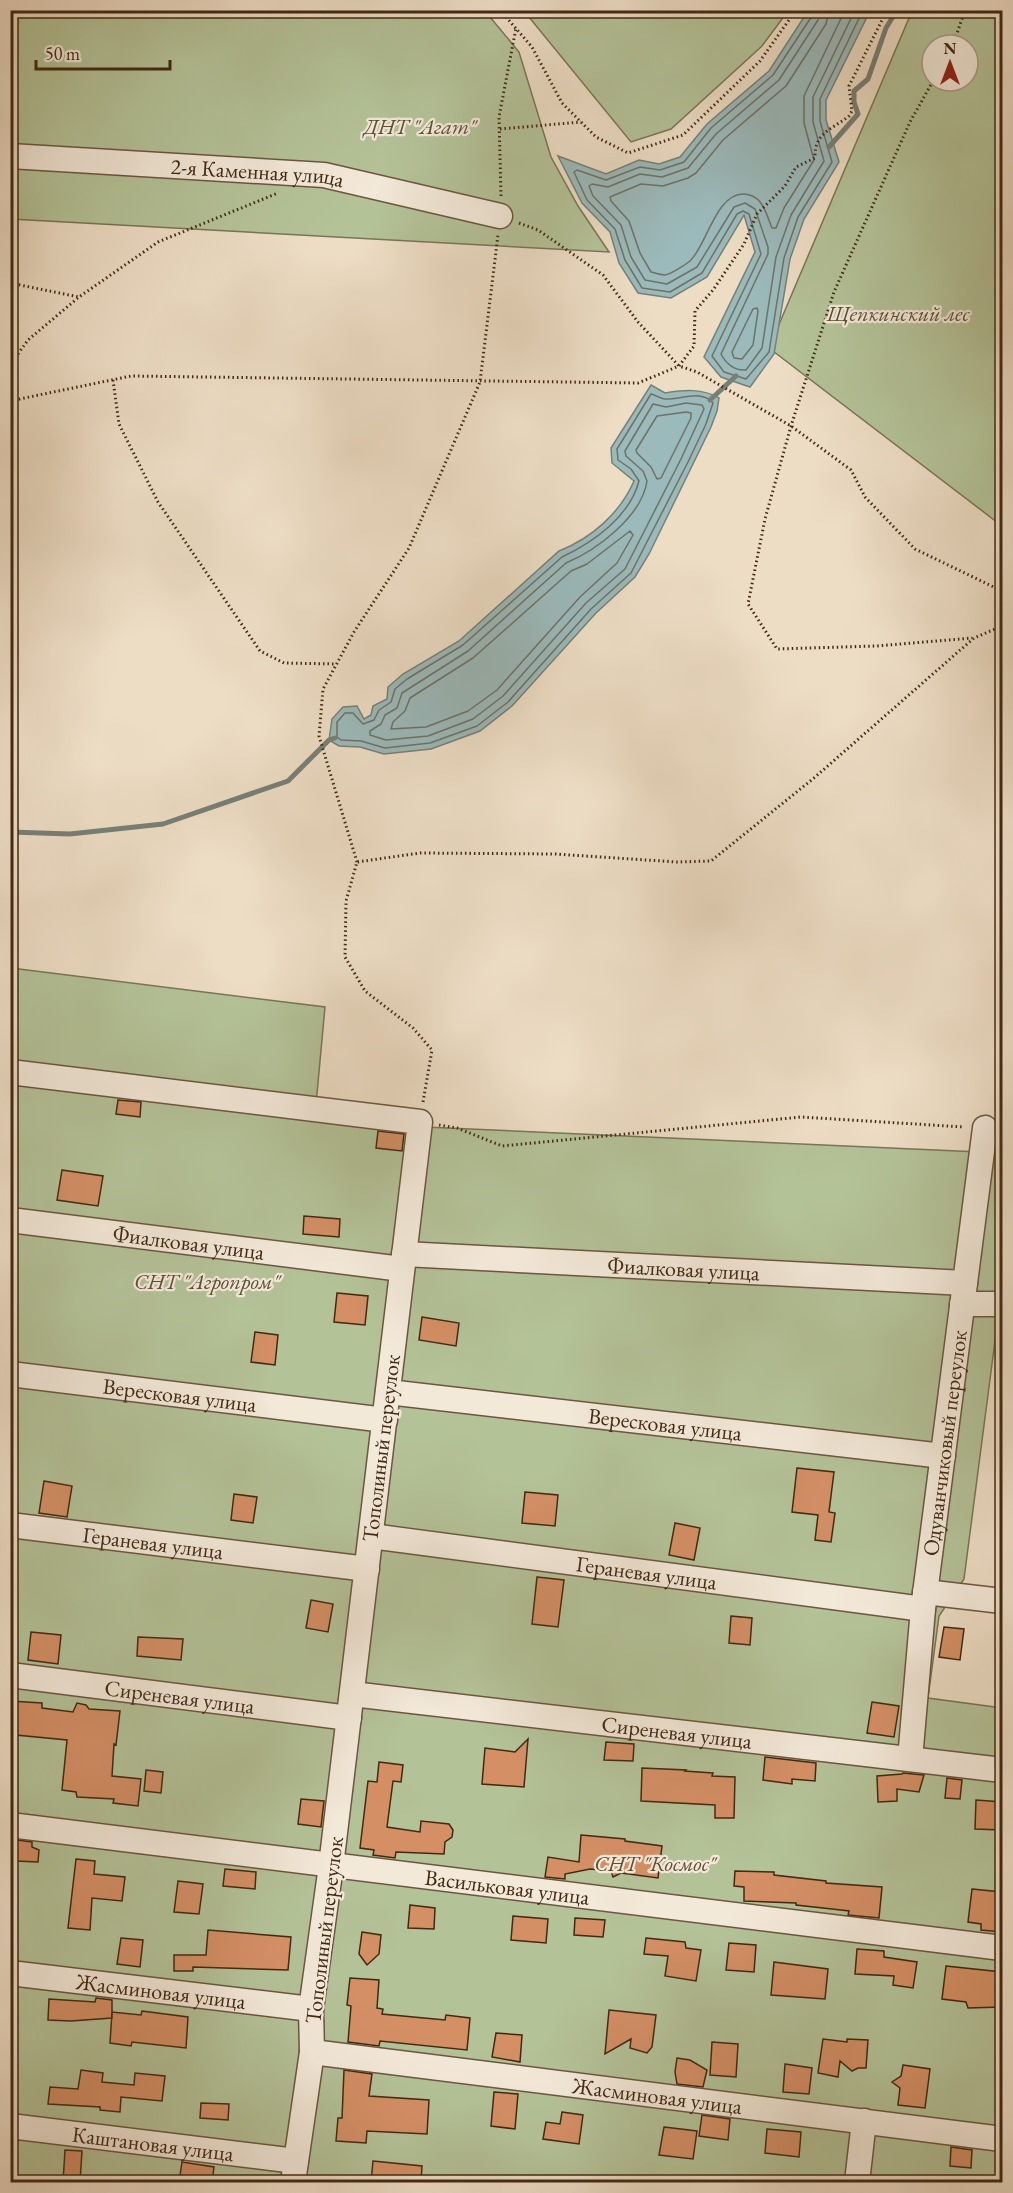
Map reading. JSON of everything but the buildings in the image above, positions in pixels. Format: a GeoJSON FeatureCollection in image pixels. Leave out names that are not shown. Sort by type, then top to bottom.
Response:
{"type":"FeatureCollection","features":[{"type":"Feature","properties":{"kind":"lane","name":"2-я Каменная улица"},"geometry":{"type":"LineString","coordinates":[[10,156],[324,175],[500,216]]}},
{"type":"Feature","properties":{"kind":"lane"},"geometry":{"type":"LineString","coordinates":[[10,1072],[420,1122]]}},
{"type":"Feature","properties":{"kind":"lane","name":"Тополиный переулок"},"geometry":{"type":"LineString","coordinates":[[295,2172],[312,2052],[311,2009],[331,1866],[420,1122]]}},
{"type":"Feature","properties":{"kind":"lane","name":"Одуванчиковый переулок"},"geometry":{"type":"LineString","coordinates":[[910,1759],[924,1600],[985,1128]]}},
{"type":"Feature","properties":{"kind":"lane","name":"Фиалковая улица"},"geometry":{"type":"LineString","coordinates":[[10,1220],[403,1262],[963,1293],[1002,1304]]}},
{"type":"Feature","properties":{"kind":"lane","name":"Вересковая улица"},"geometry":{"type":"LineString","coordinates":[[10,1374],[384,1420]]}},
{"type":"Feature","properties":{"kind":"lane","name":"Вересковая улица"},"geometry":{"type":"LineString","coordinates":[[388,1392],[943,1456]]}},
{"type":"Feature","properties":{"kind":"lane","name":"Гераневая улица"},"geometry":{"type":"LineString","coordinates":[[10,1525],[367,1569]]}},
{"type":"Feature","properties":{"kind":"lane","name":"Гераневая улица"},"geometry":{"type":"LineString","coordinates":[[371,1536],[924,1600],[1002,1601]]}},
{"type":"Feature","properties":{"kind":"lane","name":"Сиреневая улица"},"geometry":{"type":"LineString","coordinates":[[10,1675],[349,1718]]}},
{"type":"Feature","properties":{"kind":"lane","name":"Сиреневая улица"},"geometry":{"type":"LineString","coordinates":[[352,1694],[1002,1770]]}},
{"type":"Feature","properties":{"kind":"lane","name":"Васильковая улица"},"geometry":{"type":"LineString","coordinates":[[10,1825],[1002,1948]]}},
{"type":"Feature","properties":{"kind":"lane","name":"Жасминовая улица"},"geometry":{"type":"LineString","coordinates":[[10,1973],[311,2009]]}},
{"type":"Feature","properties":{"kind":"lane","name":"Жасминовая улица"},"geometry":{"type":"LineString","coordinates":[[312,2052],[1002,2139]]}},
{"type":"Feature","properties":{"kind":"lane"},"geometry":{"type":"LineString","coordinates":[[857,2182],[864,2121]]}},
{"type":"Feature","properties":{"kind":"lane","name":"Каштановая улица"},"geometry":{"type":"LineString","coordinates":[[10,2126],[295,2172]]}},
{"type":"Feature","properties":{"kind":"path"},"geometry":{"type":"LineString","coordinates":[[500,10],[532,47],[562,103],[596,137],[628,153],[683,135],[760,61],[796,10]]}},
{"type":"Feature","properties":{"kind":"path"},"geometry":{"type":"LineString","coordinates":[[10,401],[131,376],[638,383],[679,366],[694,346],[695,311],[744,244],[757,214],[787,183],[796,166],[815,158],[814,144],[820,137],[849,116],[852,111],[849,86],[887,10]]}},
{"type":"Feature","properties":{"kind":"path"},"geometry":{"type":"LineString","coordinates":[[957,33],[965,10]]}},
{"type":"Feature","properties":{"kind":"path"},"geometry":{"type":"LineString","coordinates":[[516,28],[499,117],[500,216],[480,382],[409,548],[354,632],[322,689],[319,736],[357,862],[346,902],[345,957],[365,991],[413,1028],[432,1050],[420,1122],[458,1128],[502,1146],[801,1117],[985,1128]]}},
{"type":"Feature","properties":{"kind":"path"},"geometry":{"type":"LineString","coordinates":[[926,93],[910,122],[834,292],[791,426],[765,519],[748,604],[777,649],[876,646],[974,638]]}},
{"type":"Feature","properties":{"kind":"path"},"geometry":{"type":"LineString","coordinates":[[500,129],[581,122]]}},
{"type":"Feature","properties":{"kind":"path"},"geometry":{"type":"LineString","coordinates":[[10,365],[28,340],[79,297],[158,242],[280,193]]}},
{"type":"Feature","properties":{"kind":"path"},"geometry":{"type":"LineString","coordinates":[[500,216],[538,230],[603,275],[638,322],[679,366],[697,372],[791,426],[851,470],[866,497],[915,549],[1002,591]]}},
{"type":"Feature","properties":{"kind":"path"},"geometry":{"type":"LineString","coordinates":[[10,283],[79,297]]}},
{"type":"Feature","properties":{"kind":"path"},"geometry":{"type":"LineString","coordinates":[[113,380],[119,424],[158,502],[260,651],[284,663],[336,664]]}},
{"type":"Feature","properties":{"kind":"path"},"geometry":{"type":"LineString","coordinates":[[357,862],[420,853],[555,854],[677,862],[711,861],[814,778],[974,638],[1002,626]]}},
{"type":"Feature","properties":{"kind":"green space","name":"ДНТ \"Агат\""},"geometry":{"type":"Polygon","coordinates":[[[10,11],[485,11],[519,52],[551,157],[578,206],[609,252],[11,219],[10,11]]]}},
{"type":"Feature","properties":{"kind":"green space"},"geometry":{"type":"Polygon","coordinates":[[[524,11],[788,11],[762,46],[671,129],[631,142],[524,11]]]}},
{"type":"Feature","properties":{"kind":"green space","name":"Щепкинский лес"},"geometry":{"type":"Polygon","coordinates":[[[912,11],[1002,11],[1002,526],[769,348],[912,11]]]}},
{"type":"Feature","properties":{"kind":"green space","name":"СНТ \"Космос\""},"geometry":{"type":"Polygon","coordinates":[[[11,968],[325,1007],[315,1115],[424,1127],[1002,1153],[1002,1287],[964,1579],[939,1616],[928,1698],[1002,1708],[1002,2182],[11,2182],[11,968]]]}},
{"type":"Feature","properties":{"kind":"water"},"geometry":{"type":"Polygon","coordinates":[[[808,11],[870,11],[826,100],[826,120],[839,162],[804,219],[790,259],[774,354],[750,387],[721,377],[704,357],[755,252],[744,215],[707,277],[671,298],[638,293],[619,263],[610,232],[582,203],[558,156],[606,174],[639,160],[659,164],[680,157],[707,124],[769,71],[808,11]]]}},
{"type":"Feature","properties":{"kind":"water"},"geometry":{"type":"Polygon","coordinates":[[[651,385],[665,393],[699,391],[719,398],[711,427],[649,554],[635,577],[596,613],[512,706],[480,731],[431,749],[384,754],[360,747],[339,746],[329,740],[332,719],[343,707],[357,706],[364,719],[371,715],[373,706],[387,699],[388,687],[403,674],[459,641],[559,551],[594,532],[613,514],[634,481],[612,463],[611,448],[651,385]]]}},
{"type":"Feature","properties":{"kind":"waterway"},"geometry":{"type":"LineString","coordinates":[[829,147],[858,114],[854,102],[854,91],[868,79],[886,28],[897,10]]}},
{"type":"Feature","properties":{"kind":"waterway"},"geometry":{"type":"LineString","coordinates":[[710,400],[736,376]]}},
{"type":"Feature","properties":{"kind":"waterway"},"geometry":{"type":"LineString","coordinates":[[10,832],[70,834],[163,824],[288,781],[329,740],[335,738]]}},
{"type":"Feature","properties":{"kind":"park label","name":"СНТ \"Агропром\""},"geometry":{"type":"Point","coordinates":[207,1281]}}]}
